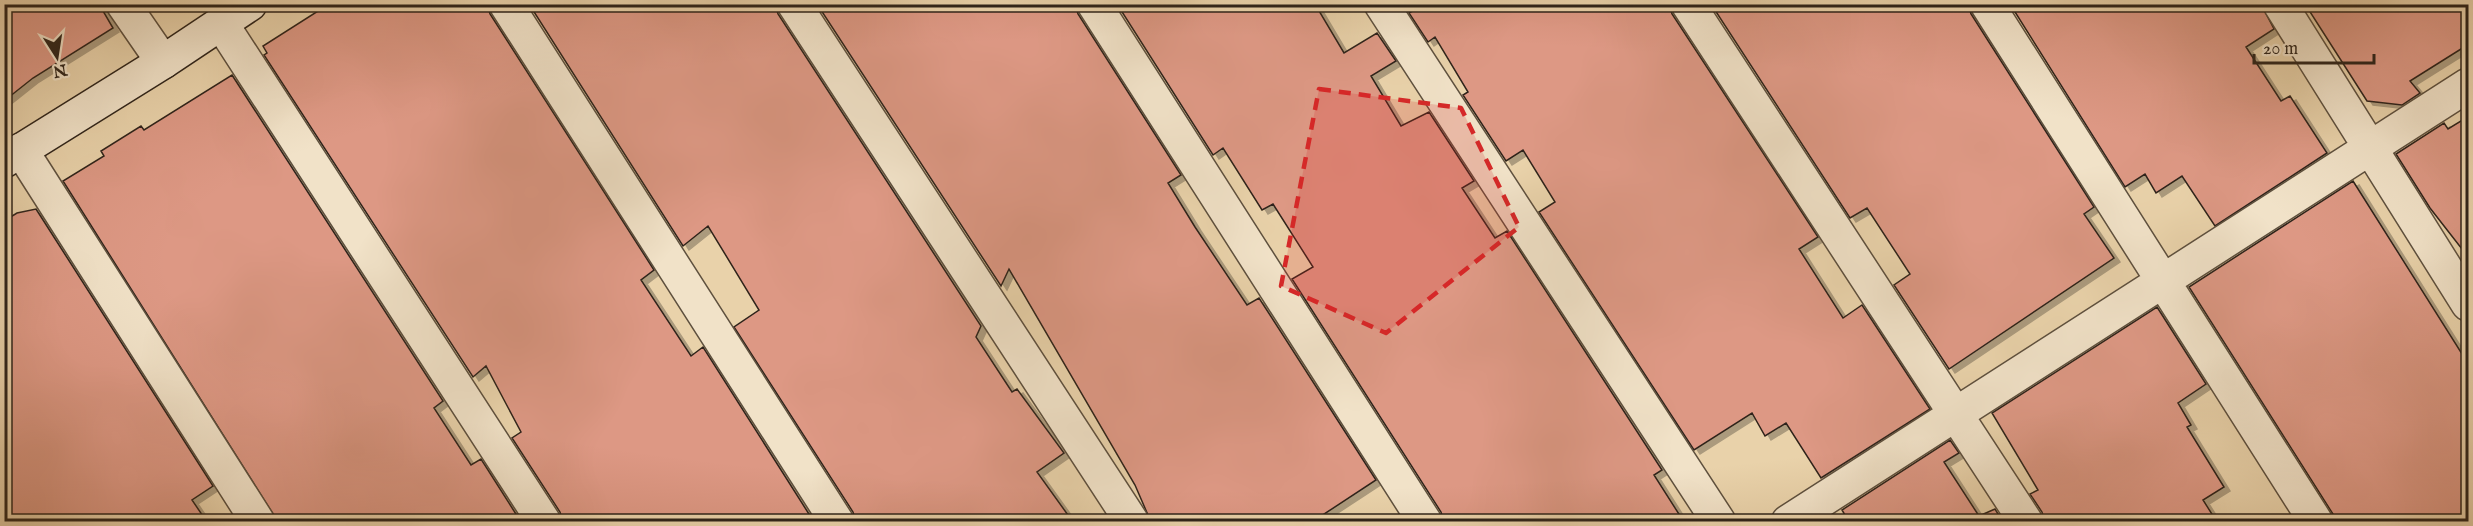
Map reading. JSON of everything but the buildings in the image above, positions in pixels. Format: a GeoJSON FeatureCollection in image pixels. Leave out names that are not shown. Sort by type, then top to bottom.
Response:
{"type":"FeatureCollection","features":[{"type":"Feature","properties":{"kind":"street"},"geometry":{"type":"LineString","coordinates":[[123,4],[163,62]]}},
{"type":"Feature","properties":{"kind":"street"},"geometry":{"type":"LineString","coordinates":[[249,4],[163,62],[13,156],[258,522]]}},
{"type":"Feature","properties":{"kind":"street"},"geometry":{"type":"LineString","coordinates":[[506,4],[837,522]]}},
{"type":"Feature","properties":{"kind":"street"},"geometry":{"type":"LineString","coordinates":[[794,4],[1132,522]]}},
{"type":"Feature","properties":{"kind":"street"},"geometry":{"type":"LineString","coordinates":[[1094,4],[1425,522]]}},
{"type":"Feature","properties":{"kind":"street"},"geometry":{"type":"LineString","coordinates":[[1381,4],[1719,522]]}},
{"type":"Feature","properties":{"kind":"street"},"geometry":{"type":"LineString","coordinates":[[1688,4],[2026,522]]}},
{"type":"Feature","properties":{"kind":"street"},"geometry":{"type":"LineString","coordinates":[[1987,4],[2316,522]]}},
{"type":"Feature","properties":{"kind":"street"},"geometry":{"type":"LineString","coordinates":[[2280,4],[2469,304]]}},
{"type":"Feature","properties":{"kind":"street"},"geometry":{"type":"LineString","coordinates":[[221,23],[544,522]]}},
{"type":"Feature","properties":{"kind":"street"},"geometry":{"type":"LineString","coordinates":[[1788,522],[2469,85]]}},
{"type":"Feature","properties":{"kind":"highlighted area"},"geometry":{"type":"Polygon","coordinates":[[[1319,89],[1461,108],[1519,227],[1386,333],[1281,286],[1319,89]]]}}]}
